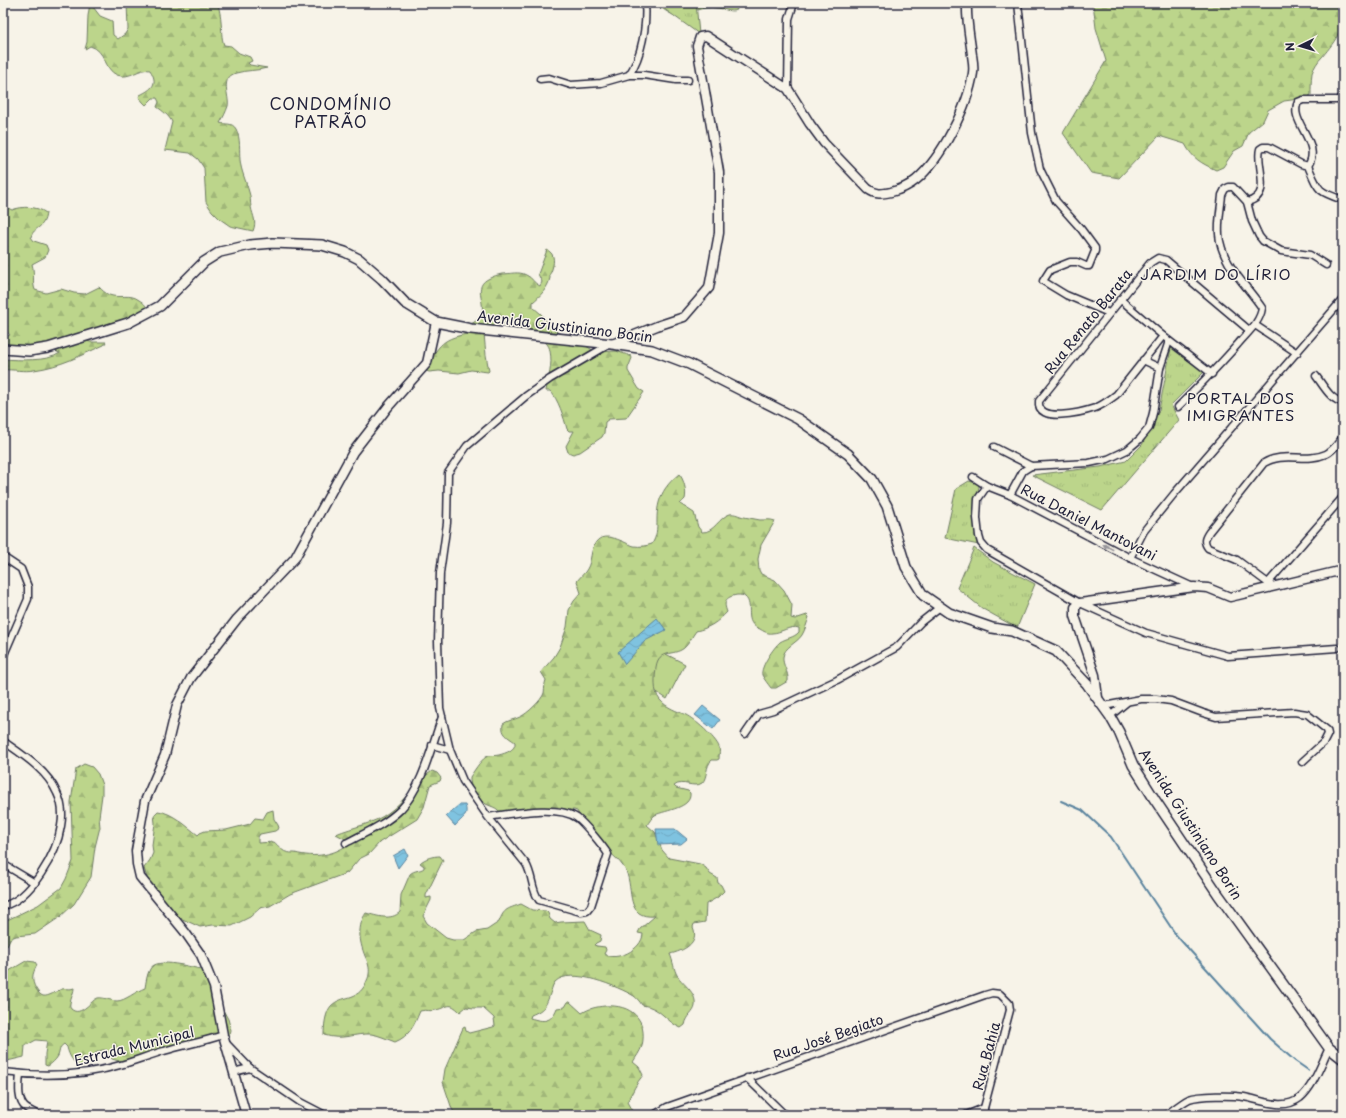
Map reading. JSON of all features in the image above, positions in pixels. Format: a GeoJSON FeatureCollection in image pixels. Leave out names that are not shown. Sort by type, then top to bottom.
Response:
{"type":"FeatureCollection","features":[{"type":"Feature","properties":{"kind":"main road","name":"Avenida Giustiniano Borin"},"geometry":{"type":"LineString","coordinates":[[3,350],[29,351],[48,348],[128,323],[160,306],[204,262],[220,252],[250,245],[273,243],[322,245],[345,252],[359,260],[382,279],[405,303],[436,322],[471,329],[612,344],[652,350],[690,364],[798,419],[848,454],[872,479],[887,506],[906,567],[923,595],[949,613],[992,628],[1012,630],[1056,651],[1087,684],[1110,716],[1119,732],[1133,765],[1218,894],[1329,1048],[1343,1059]]}},
{"type":"Feature","properties":{"kind":"street"},"geometry":{"type":"LineString","coordinates":[[629,75],[638,60],[647,16],[646,3]]}},
{"type":"Feature","properties":{"kind":"street"},"geometry":{"type":"LineString","coordinates":[[788,89],[789,19],[794,3]]}},
{"type":"Feature","properties":{"kind":"street"},"geometry":{"type":"LineString","coordinates":[[488,817],[543,811],[562,812],[570,814],[578,819],[608,854],[591,906],[587,911],[581,912],[538,900],[534,892],[531,872],[488,817],[463,781],[450,750],[440,708],[439,618],[440,573],[446,523],[448,473],[467,446],[526,396],[550,379],[612,344],[684,317],[709,288],[719,233],[718,172],[697,46],[700,38],[706,36],[788,89],[824,143],[868,189],[875,193],[883,193],[896,191],[915,181],[926,170],[940,150],[959,118],[969,92],[974,71],[967,3]]}},
{"type":"Feature","properties":{"kind":"street"},"geometry":{"type":"LineString","coordinates":[[1018,3],[1032,132],[1040,169],[1056,201],[1081,229],[1095,248],[1089,266],[1077,262],[1070,262],[1050,270],[1043,281],[1066,295],[1109,313]]}},
{"type":"Feature","properties":{"kind":"street"},"geometry":{"type":"LineString","coordinates":[[638,60],[644,75]]}},
{"type":"Feature","properties":{"kind":"street"},"geometry":{"type":"LineString","coordinates":[[540,79],[549,78],[571,86],[586,85],[629,75],[644,75],[676,80],[688,80]]}},
{"type":"Feature","properties":{"kind":"street"},"geometry":{"type":"LineString","coordinates":[[1308,166],[1311,161],[1312,153],[1310,143],[1296,112],[1298,102],[1303,100],[1343,100]]}},
{"type":"Feature","properties":{"kind":"street"},"geometry":{"type":"LineString","coordinates":[[1247,202],[1252,201],[1258,195],[1262,184],[1262,171],[1258,159],[1260,149],[1263,147],[1268,147],[1308,166],[1318,188],[1325,194],[1343,200]]}},
{"type":"Feature","properties":{"kind":"street"},"geometry":{"type":"LineString","coordinates":[[1178,407],[1212,374],[1255,325],[1261,315],[1262,308],[1240,280],[1226,258],[1222,247],[1219,235],[1220,210],[1222,194],[1225,189],[1229,187],[1236,190],[1247,202],[1252,221],[1263,241],[1281,251],[1310,255],[1326,265]]}},
{"type":"Feature","properties":{"kind":"street","name":"Rua Renato Barata"},"geometry":{"type":"LineString","coordinates":[[1143,360],[1116,395],[1107,402],[1095,408],[1081,412],[1051,415],[1044,413],[1038,405],[1039,401],[1120,299],[1150,263],[1158,258],[1166,260],[1250,330]]}},
{"type":"Feature","properties":{"kind":"street"},"geometry":{"type":"LineString","coordinates":[[1120,299],[1169,341],[1212,374]]}},
{"type":"Feature","properties":{"kind":"street"},"geometry":{"type":"LineString","coordinates":[[1130,558],[1144,531],[1174,494],[1343,299]]}},
{"type":"Feature","properties":{"kind":"street"},"geometry":{"type":"LineString","coordinates":[[246,1115],[224,1038],[214,986],[201,955],[185,932],[140,877],[136,851],[144,801],[165,755],[177,705],[191,678],[237,619],[294,558],[353,452],[388,407],[427,363],[436,322]]}},
{"type":"Feature","properties":{"kind":"street"},"geometry":{"type":"LineString","coordinates":[[1255,325],[1297,353]]}},
{"type":"Feature","properties":{"kind":"street"},"geometry":{"type":"LineString","coordinates":[[1160,368],[1143,360],[1163,336]]}},
{"type":"Feature","properties":{"kind":"street"},"geometry":{"type":"LineString","coordinates":[[1010,494],[1023,471],[1031,466],[1089,463],[1108,459],[1127,450],[1140,439],[1149,428],[1153,414],[1160,368],[1169,341]]}},
{"type":"Feature","properties":{"kind":"street"},"geometry":{"type":"LineString","coordinates":[[1316,376],[1329,393],[1339,401],[1343,402]]}},
{"type":"Feature","properties":{"kind":"street"},"geometry":{"type":"LineString","coordinates":[[1270,584],[1237,560],[1208,548],[1205,544],[1205,539],[1264,462],[1271,458],[1280,457],[1318,457],[1327,454],[1343,437]]}},
{"type":"Feature","properties":{"kind":"street"},"geometry":{"type":"LineString","coordinates":[[994,446],[1031,466]]}},
{"type":"Feature","properties":{"kind":"street","name":"Rua Daniel Mantovani"},"geometry":{"type":"LineString","coordinates":[[973,477],[987,486],[1010,494],[1130,558],[1194,587]]}},
{"type":"Feature","properties":{"kind":"street"},"geometry":{"type":"LineString","coordinates":[[987,486],[978,499],[977,518],[981,543],[987,550],[1080,603],[1146,632],[1228,656],[1337,648]]}},
{"type":"Feature","properties":{"kind":"street"},"geometry":{"type":"LineString","coordinates":[[1270,584],[1343,497]]}},
{"type":"Feature","properties":{"kind":"street"},"geometry":{"type":"LineString","coordinates":[[3,557],[21,569],[28,587],[28,599],[3,657]]}},
{"type":"Feature","properties":{"kind":"street"},"geometry":{"type":"LineString","coordinates":[[1098,698],[1095,674],[1075,616],[1076,607],[1080,603],[1194,587],[1208,588],[1230,597],[1270,584],[1343,570]]}},
{"type":"Feature","properties":{"kind":"street"},"geometry":{"type":"LineString","coordinates":[[745,734],[759,714],[772,710],[837,680],[898,647],[921,622],[940,607]]}},
{"type":"Feature","properties":{"kind":"street"},"geometry":{"type":"LineString","coordinates":[[1087,684],[1095,674]]}},
{"type":"Feature","properties":{"kind":"street"},"geometry":{"type":"LineString","coordinates":[[1104,706],[1141,699],[1156,699],[1171,701],[1203,713],[1216,716],[1294,712],[1307,714],[1327,730],[1328,734],[1324,742],[1302,762]]}},
{"type":"Feature","properties":{"kind":"street"},"geometry":{"type":"LineString","coordinates":[[1110,716],[1129,701]]}},
{"type":"Feature","properties":{"kind":"street"},"geometry":{"type":"LineString","coordinates":[[346,843],[380,825],[401,809],[418,785],[442,717]]}},
{"type":"Feature","properties":{"kind":"street"},"geometry":{"type":"LineString","coordinates":[[3,741],[21,754],[48,778],[57,793],[62,808],[61,826],[57,842],[35,883],[16,902],[3,906]]}},
{"type":"Feature","properties":{"kind":"street"},"geometry":{"type":"LineString","coordinates":[[432,745],[450,750]]}},
{"type":"Feature","properties":{"kind":"street"},"geometry":{"type":"LineString","coordinates":[[3,864],[35,883]]}},
{"type":"Feature","properties":{"kind":"street","name":"Rua José Begiato"},"geometry":{"type":"LineString","coordinates":[[655,1115],[667,1107],[985,995],[992,993],[1000,994],[1009,1003]]}},
{"type":"Feature","properties":{"kind":"street","name":"Rua Bahia"},"geometry":{"type":"LineString","coordinates":[[984,1112],[1007,1025],[1010,1010],[1009,1003]]}},
{"type":"Feature","properties":{"kind":"street"},"geometry":{"type":"LineString","coordinates":[[224,1038],[250,1068],[300,1102],[325,1115]]}},
{"type":"Feature","properties":{"kind":"street","name":"Estrada Municipal"},"geometry":{"type":"LineString","coordinates":[[3,1072],[20,1074],[69,1075],[122,1065],[164,1051],[224,1038]]}},
{"type":"Feature","properties":{"kind":"street"},"geometry":{"type":"LineString","coordinates":[[1166,1115],[1190,1099],[1208,1096],[1242,1096],[1278,1105],[1292,1102],[1300,1098],[1310,1087],[1329,1048]]}},
{"type":"Feature","properties":{"kind":"street"},"geometry":{"type":"LineString","coordinates":[[233,1072],[250,1068]]}},
{"type":"Feature","properties":{"kind":"street"},"geometry":{"type":"LineString","coordinates":[[20,1074],[19,1089],[21,1102],[26,1108],[38,1115]]}},
{"type":"Feature","properties":{"kind":"street"},"geometry":{"type":"LineString","coordinates":[[747,1078],[785,1115]]}},
{"type":"Feature","properties":{"kind":"street"},"geometry":{"type":"LineString","coordinates":[[966,1115],[984,1112]]}},
{"type":"Feature","properties":{"kind":"green space"},"geometry":{"type":"Polygon","coordinates":[[[90,3],[100,16],[112,21],[113,35],[118,39],[125,34],[128,29],[127,3],[218,3],[224,45],[231,46],[239,53],[250,57],[252,61],[248,63],[250,65],[267,68],[244,71],[231,75],[228,79],[226,88],[228,106],[220,123],[233,125],[238,133],[242,172],[250,194],[255,224],[253,231],[230,226],[212,211],[206,202],[204,168],[198,159],[190,153],[165,150],[172,122],[166,114],[157,107],[159,102],[157,98],[153,98],[146,105],[139,97],[153,86],[154,79],[150,70],[142,70],[126,76],[117,75],[110,69],[95,48],[90,46],[85,49],[87,42],[90,3]]]}},
{"type":"Feature","properties":{"kind":"green space"},"geometry":{"type":"Polygon","coordinates":[[[656,3],[696,3],[699,34],[656,3]]]}},
{"type":"Feature","properties":{"kind":"green space"},"geometry":{"type":"Polygon","coordinates":[[[657,3],[728,3],[736,7],[737,10],[731,11],[719,8],[706,8],[697,10],[690,16],[681,17],[667,12],[657,3]]]}},
{"type":"Feature","properties":{"kind":"green space"},"geometry":{"type":"Polygon","coordinates":[[[1093,3],[1343,3],[1344,11],[1342,26],[1336,38],[1318,62],[1312,73],[1311,95],[1306,98],[1284,101],[1268,110],[1263,121],[1249,132],[1243,146],[1234,151],[1223,167],[1216,170],[1194,157],[1185,144],[1159,136],[1119,178],[1091,173],[1063,133],[1106,61],[1096,28],[1093,3]]]}},
{"type":"Feature","properties":{"kind":"green space"},"geometry":{"type":"Polygon","coordinates":[[[6,207],[12,210],[25,207],[34,208],[46,213],[43,222],[34,231],[31,237],[34,241],[46,245],[48,250],[45,257],[32,264],[35,290],[46,293],[61,289],[74,293],[85,294],[99,287],[109,295],[136,298],[145,305],[147,309],[91,338],[88,341],[106,342],[104,345],[78,357],[62,363],[30,371],[3,370],[3,359],[41,359],[55,356],[60,353],[52,350],[3,345],[3,338],[10,335],[3,327],[3,208],[6,207]]]}},
{"type":"Feature","properties":{"kind":"green space"},"geometry":{"type":"Polygon","coordinates":[[[547,250],[552,254],[554,260],[553,266],[549,282],[546,288],[533,302],[533,307],[541,314],[549,325],[563,337],[576,340],[596,352],[616,351],[631,356],[632,358],[628,371],[639,389],[644,392],[626,418],[609,419],[605,422],[602,437],[580,452],[573,454],[568,452],[566,446],[574,431],[569,431],[567,429],[556,398],[550,391],[546,391],[551,366],[551,356],[548,345],[522,326],[511,323],[499,324],[491,326],[484,334],[488,372],[471,370],[459,373],[439,371],[429,372],[424,370],[442,344],[454,337],[473,333],[466,327],[481,316],[482,305],[480,290],[484,281],[500,274],[520,273],[528,276],[540,286],[542,282],[538,274],[547,250]]]}},
{"type":"Feature","properties":{"kind":"green space"},"geometry":{"type":"Polygon","coordinates":[[[1171,348],[1204,372],[1171,405],[1179,420],[1102,510],[1032,475],[1100,467],[1126,461],[1142,445],[1159,410],[1171,348]]]}},
{"type":"Feature","properties":{"kind":"green space"},"geometry":{"type":"Polygon","coordinates":[[[679,474],[684,482],[686,493],[685,499],[680,504],[694,513],[698,527],[702,532],[710,530],[723,518],[730,514],[760,520],[775,521],[761,545],[758,559],[759,570],[761,574],[775,580],[784,590],[792,605],[791,618],[795,619],[807,615],[809,617],[802,635],[786,650],[783,657],[788,675],[788,681],[776,688],[771,688],[762,675],[763,667],[777,645],[797,634],[799,632],[799,628],[789,628],[779,632],[770,633],[755,626],[751,623],[748,600],[741,595],[730,597],[726,600],[725,605],[727,612],[720,619],[705,628],[696,631],[684,648],[680,651],[660,657],[656,667],[656,693],[660,700],[669,707],[690,717],[714,739],[719,748],[719,759],[712,760],[710,762],[702,783],[695,785],[681,783],[674,786],[690,793],[690,798],[687,802],[677,808],[655,815],[647,825],[655,832],[662,850],[669,858],[700,864],[706,868],[710,874],[717,878],[718,883],[724,891],[718,897],[706,904],[705,922],[694,924],[693,927],[695,933],[692,942],[680,951],[670,954],[677,975],[694,997],[695,1006],[685,1025],[681,1028],[649,1006],[642,1005],[634,996],[606,983],[583,977],[572,976],[562,978],[555,982],[545,1006],[540,1011],[531,1015],[530,1018],[543,1021],[550,1019],[557,1008],[565,1007],[568,1002],[570,1002],[582,1013],[602,1006],[623,1008],[636,1015],[640,1021],[643,1036],[642,1046],[633,1062],[639,1067],[643,1075],[636,1084],[627,1102],[632,1111],[630,1115],[456,1115],[452,1109],[443,1082],[445,1069],[463,1028],[465,1027],[466,1031],[469,1033],[495,1026],[494,1018],[483,1008],[466,1007],[460,1012],[449,1006],[434,1011],[420,1011],[408,1033],[400,1040],[395,1042],[371,1034],[343,1037],[331,1037],[324,1035],[327,1012],[336,1002],[358,993],[366,983],[369,967],[361,945],[360,928],[366,913],[388,917],[396,915],[400,912],[401,895],[410,874],[424,868],[424,866],[420,863],[432,857],[440,856],[443,860],[426,895],[426,898],[431,897],[431,900],[423,916],[427,923],[446,938],[453,940],[464,940],[476,932],[487,930],[499,922],[505,911],[521,904],[532,910],[546,911],[550,919],[555,923],[585,921],[590,930],[601,935],[600,941],[594,945],[605,947],[606,950],[604,954],[609,956],[628,953],[642,940],[643,934],[638,933],[640,929],[655,916],[645,916],[639,913],[635,908],[632,902],[626,871],[616,858],[595,840],[577,811],[500,812],[483,802],[477,796],[472,789],[470,777],[486,757],[502,754],[514,747],[515,742],[504,733],[503,724],[526,713],[543,696],[546,680],[541,672],[554,657],[560,647],[567,627],[569,610],[581,593],[577,581],[589,566],[596,542],[604,537],[609,537],[634,546],[652,544],[655,538],[658,506],[662,494],[673,479],[679,474]]]}},
{"type":"Feature","properties":{"kind":"green space"},"geometry":{"type":"Polygon","coordinates":[[[969,481],[979,484],[975,502],[979,545],[945,538],[956,489],[969,481]]]}},
{"type":"Feature","properties":{"kind":"green space"},"geometry":{"type":"Polygon","coordinates":[[[974,548],[993,562],[1035,584],[1017,628],[983,609],[957,588],[974,548]]]}},
{"type":"Feature","properties":{"kind":"green space"},"geometry":{"type":"Polygon","coordinates":[[[662,652],[685,664],[667,699],[645,684],[662,652]]]}},
{"type":"Feature","properties":{"kind":"green space"},"geometry":{"type":"Polygon","coordinates":[[[84,764],[92,767],[98,774],[102,785],[99,817],[100,827],[95,847],[91,877],[74,904],[60,917],[35,934],[16,936],[9,939],[10,940],[7,946],[3,948],[3,922],[38,905],[61,888],[66,879],[73,861],[71,802],[76,769],[84,764]]]}},
{"type":"Feature","properties":{"kind":"green space"},"geometry":{"type":"Polygon","coordinates":[[[432,771],[437,773],[441,778],[440,781],[430,785],[424,807],[417,819],[380,842],[369,854],[359,859],[347,873],[290,894],[270,906],[260,908],[250,917],[232,926],[213,925],[200,927],[178,917],[165,905],[152,888],[147,878],[144,868],[153,853],[152,845],[155,823],[154,815],[158,811],[174,817],[198,835],[205,831],[226,830],[250,824],[255,818],[263,819],[267,812],[273,810],[274,819],[279,828],[275,831],[260,834],[258,837],[258,843],[274,842],[288,853],[302,855],[324,855],[345,847],[351,842],[336,834],[382,817],[400,803],[420,781],[432,771]]]}},
{"type":"Feature","properties":{"kind":"green space"},"geometry":{"type":"Polygon","coordinates":[[[3,961],[6,972],[26,961],[35,962],[37,965],[33,974],[33,983],[43,996],[50,995],[62,989],[74,988],[70,1007],[75,1011],[82,1010],[98,998],[120,1001],[145,988],[150,969],[154,965],[160,963],[184,965],[205,970],[218,1001],[228,1019],[231,1030],[230,1034],[226,1037],[188,1048],[164,1051],[119,1061],[112,1059],[107,1050],[103,1050],[95,1053],[80,1067],[75,1063],[64,1044],[60,1048],[55,1061],[48,1066],[45,1065],[47,1041],[36,1040],[25,1046],[24,1057],[3,1062],[3,961]]]}},
{"type":"Feature","properties":{"kind":"water"},"geometry":{"type":"Polygon","coordinates":[[[657,618],[666,630],[645,641],[625,664],[618,652],[657,618]]]}},
{"type":"Feature","properties":{"kind":"water"},"geometry":{"type":"Polygon","coordinates":[[[703,706],[720,720],[713,729],[695,715],[703,706]]]}},
{"type":"Feature","properties":{"kind":"water"},"geometry":{"type":"Polygon","coordinates":[[[459,805],[465,805],[466,812],[464,817],[455,826],[446,816],[459,805]]]}},
{"type":"Feature","properties":{"kind":"water"},"geometry":{"type":"Polygon","coordinates":[[[656,829],[675,829],[687,839],[681,844],[658,845],[656,829]]]}},
{"type":"Feature","properties":{"kind":"water"},"geometry":{"type":"Polygon","coordinates":[[[405,849],[408,855],[398,868],[393,856],[405,849]]]}},
{"type":"Feature","properties":{"kind":"waterway"},"geometry":{"type":"LineString","coordinates":[[1061,801],[1082,810],[1111,837],[1176,935],[1270,1039],[1295,1061],[1308,1070]]}},
{"type":"Feature","properties":{"kind":"district","name":"CONDOMÍNIO PATRÃO"},"geometry":{"type":"Point","coordinates":[331,112]}},
{"type":"Feature","properties":{"kind":"district","name":"JARDIM DO LÍRIO"},"geometry":{"type":"Point","coordinates":[1216,273]}},
{"type":"Feature","properties":{"kind":"district","name":"PORTAL DOS IMIGRANTES"},"geometry":{"type":"Point","coordinates":[1241,406]}}]}
